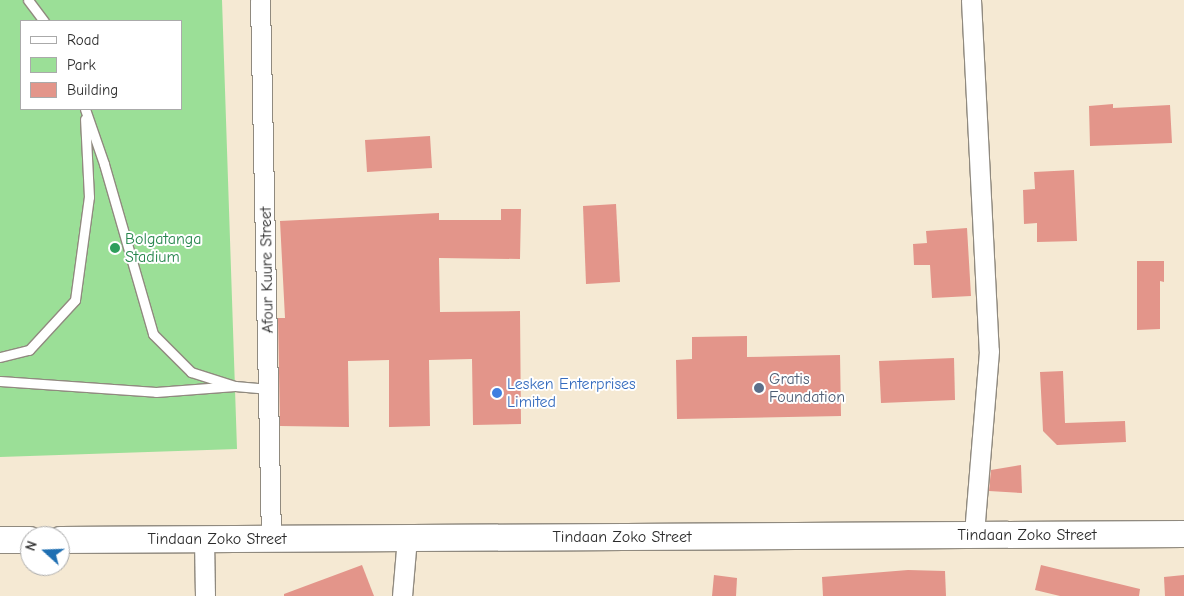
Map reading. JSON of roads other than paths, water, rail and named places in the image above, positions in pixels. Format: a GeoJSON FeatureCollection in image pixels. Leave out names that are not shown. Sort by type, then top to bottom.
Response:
{"type":"FeatureCollection","features":[{"type":"Feature","properties":{"kind":"main road","name":"Tindaan Zoko Street"},"geometry":{"type":"LineString","coordinates":[[70,540],[1184,534]]}},
{"type":"Feature","properties":{"kind":"main road"},"geometry":{"type":"LineString","coordinates":[[0,540],[20,540]]}},
{"type":"Feature","properties":{"kind":"street","name":"Afour Kuure Street"},"geometry":{"type":"LineString","coordinates":[[260,0],[271,539]]}},
{"type":"Feature","properties":{"kind":"street"},"geometry":{"type":"LineString","coordinates":[[972,0],[989,351],[974,536]]}},
{"type":"Feature","properties":{"kind":"street"},"geometry":{"type":"LineString","coordinates":[[402,596],[407,538]]}},
{"type":"Feature","properties":{"kind":"street"},"geometry":{"type":"LineString","coordinates":[[204,539],[205,596]]}},
{"type":"Feature","properties":{"kind":"lane"},"geometry":{"type":"LineString","coordinates":[[28,0],[43,20]]}},
{"type":"Feature","properties":{"kind":"lane"},"geometry":{"type":"LineString","coordinates":[[85,110],[104,164],[153,334],[191,372],[235,386]]}},
{"type":"Feature","properties":{"kind":"lane"},"geometry":{"type":"LineString","coordinates":[[0,357],[29,350],[75,300],[89,197],[85,110]]}},
{"type":"Feature","properties":{"kind":"lane"},"geometry":{"type":"LineString","coordinates":[[0,381],[156,392],[235,386],[269,389]]}},
{"type":"Feature","properties":{"kind":"place","name":"Bolgatanga Stadium"},"geometry":{"type":"Point","coordinates":[115,248]}},
{"type":"Feature","properties":{"kind":"place","name":"Gratis Foundation"},"geometry":{"type":"Point","coordinates":[759,388]}},
{"type":"Feature","properties":{"kind":"place","name":"Lesken Enterprises Limited"},"geometry":{"type":"Point","coordinates":[497,393]}}]}
